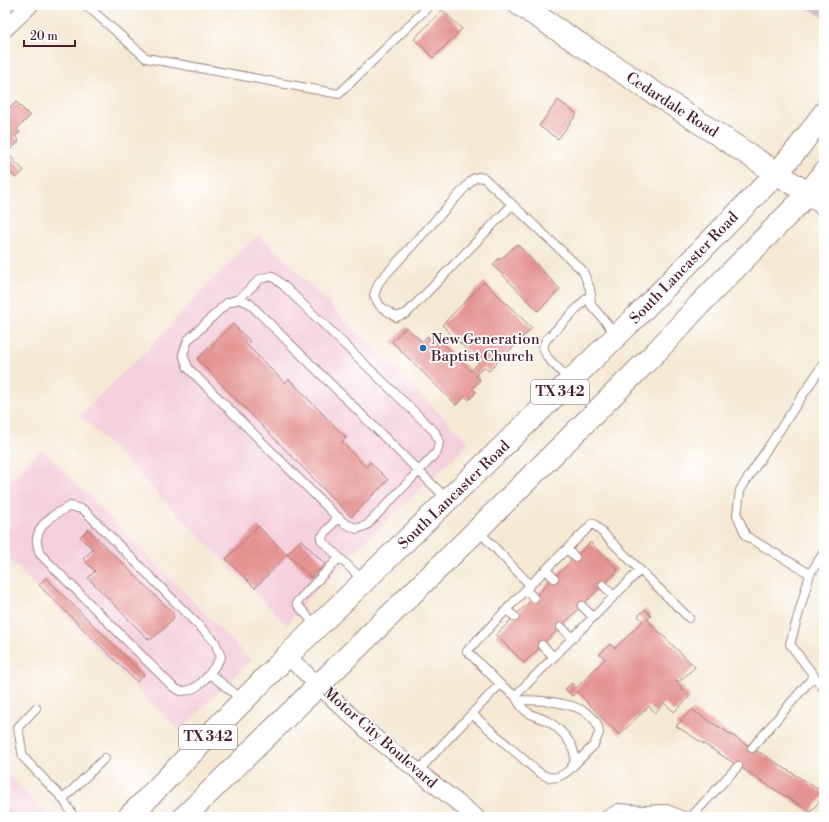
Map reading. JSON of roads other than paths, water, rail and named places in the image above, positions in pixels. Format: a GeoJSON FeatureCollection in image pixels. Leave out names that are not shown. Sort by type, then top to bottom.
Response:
{"type":"FeatureCollection","features":[{"type":"Feature","properties":{"kind":"main road","name":"Cedardale Road"},"geometry":{"type":"LineString","coordinates":[[520,5],[816,199]]}},
{"type":"Feature","properties":{"kind":"main road","name":"TX 342"},"geometry":{"type":"LineString","coordinates":[[777,173],[824,114]]}},
{"type":"Feature","properties":{"kind":"main road","name":"South Lancaster Road"},"geometry":{"type":"LineString","coordinates":[[129,817],[287,656],[618,335],[777,173]]}},
{"type":"Feature","properties":{"kind":"main road","name":"TX 342"},"geometry":{"type":"LineString","coordinates":[[184,817],[478,530],[651,357],[700,304],[816,199],[824,173]]}},
{"type":"Feature","properties":{"kind":"street"},"geometry":{"type":"LineString","coordinates":[[5,29],[30,5]]}},
{"type":"Feature","properties":{"kind":"street","name":"Motor City Boulevard"},"geometry":{"type":"LineString","coordinates":[[287,656],[373,736],[476,817]]}},
{"type":"Feature","properties":{"kind":"lane"},"geometry":{"type":"LineString","coordinates":[[86,5],[146,58],[339,94],[430,5]]}},
{"type":"Feature","properties":{"kind":"lane"},"geometry":{"type":"LineString","coordinates":[[512,205],[407,313],[396,317],[380,306],[374,295],[379,282],[473,179],[478,177],[484,178],[583,271],[591,294],[591,305],[618,335]]}},
{"type":"Feature","properties":{"kind":"lane"},"geometry":{"type":"LineString","coordinates":[[272,276],[435,432],[439,442],[437,452],[419,471],[367,525],[357,529],[344,523],[188,368],[183,354],[188,340],[226,303],[239,299],[260,279],[272,276]]}},
{"type":"Feature","properties":{"kind":"lane"},"geometry":{"type":"LineString","coordinates":[[571,381],[548,357],[543,348],[546,340],[591,294]]}},
{"type":"Feature","properties":{"kind":"lane"},"geometry":{"type":"LineString","coordinates":[[239,299],[249,303],[448,500]]}},
{"type":"Feature","properties":{"kind":"lane"},"geometry":{"type":"LineString","coordinates":[[810,574],[746,536],[737,515],[740,490],[824,363]]}},
{"type":"Feature","properties":{"kind":"lane"},"geometry":{"type":"LineString","coordinates":[[71,506],[84,510],[215,642],[221,657],[210,674],[198,686],[181,691],[173,688],[40,554],[36,540],[42,525],[57,512],[71,506]]}},
{"type":"Feature","properties":{"kind":"lane"},"geometry":{"type":"LineString","coordinates":[[338,517],[321,538],[322,541],[365,582]]}},
{"type":"Feature","properties":{"kind":"lane"},"geometry":{"type":"LineString","coordinates":[[573,766],[575,753],[569,740],[551,723],[525,711],[516,698],[466,651],[593,523],[690,618]]}},
{"type":"Feature","properties":{"kind":"lane"},"geometry":{"type":"LineString","coordinates":[[478,530],[528,588],[534,598]]}},
{"type":"Feature","properties":{"kind":"lane"},"geometry":{"type":"LineString","coordinates":[[567,549],[575,557]]}},
{"type":"Feature","properties":{"kind":"lane"},"geometry":{"type":"LineString","coordinates":[[824,552],[810,574],[790,644],[824,689]]}},
{"type":"Feature","properties":{"kind":"lane"},"geometry":{"type":"LineString","coordinates":[[318,627],[297,604],[297,602],[339,558]]}},
{"type":"Feature","properties":{"kind":"lane"},"geometry":{"type":"LineString","coordinates":[[546,570],[554,578]]}},
{"type":"Feature","properties":{"kind":"lane"},"geometry":{"type":"LineString","coordinates":[[516,698],[554,657],[640,570]]}},
{"type":"Feature","properties":{"kind":"lane"},"geometry":{"type":"LineString","coordinates":[[603,585],[614,596]]}},
{"type":"Feature","properties":{"kind":"lane"},"geometry":{"type":"LineString","coordinates":[[582,606],[593,617]]}},
{"type":"Feature","properties":{"kind":"lane"},"geometry":{"type":"LineString","coordinates":[[507,610],[515,617]]}},
{"type":"Feature","properties":{"kind":"lane"},"geometry":{"type":"LineString","coordinates":[[561,627],[573,638]]}},
{"type":"Feature","properties":{"kind":"lane"},"geometry":{"type":"LineString","coordinates":[[542,645],[554,657]]}},
{"type":"Feature","properties":{"kind":"lane"},"geometry":{"type":"LineString","coordinates":[[210,674],[244,701]]}},
{"type":"Feature","properties":{"kind":"lane"},"geometry":{"type":"LineString","coordinates":[[752,748],[814,676]]}},
{"type":"Feature","properties":{"kind":"lane"},"geometry":{"type":"LineString","coordinates":[[417,772],[500,684]]}},
{"type":"Feature","properties":{"kind":"lane"},"geometry":{"type":"LineString","coordinates":[[472,714],[546,778],[556,778],[564,774],[594,745],[599,733],[596,722],[584,711],[574,706],[516,698]]}},
{"type":"Feature","properties":{"kind":"lane"},"geometry":{"type":"LineString","coordinates":[[36,708],[18,727],[23,757],[63,799],[74,817]]}},
{"type":"Feature","properties":{"kind":"lane"},"geometry":{"type":"LineString","coordinates":[[63,799],[105,758]]}},
{"type":"Feature","properties":{"kind":"lane"},"geometry":{"type":"LineString","coordinates":[[691,817],[738,766]]}},
{"type":"Feature","properties":{"kind":"lane"},"geometry":{"type":"LineString","coordinates":[[603,817],[618,808],[643,810],[667,809],[686,817]]}},
{"type":"Feature","properties":{"kind":"lane"},"geometry":{"type":"LineString","coordinates":[[5,814],[8,817]]}},
{"type":"Feature","properties":{"kind":"place","name":"New Generation Baptist Church"},"geometry":{"type":"Point","coordinates":[423,348]}}]}
